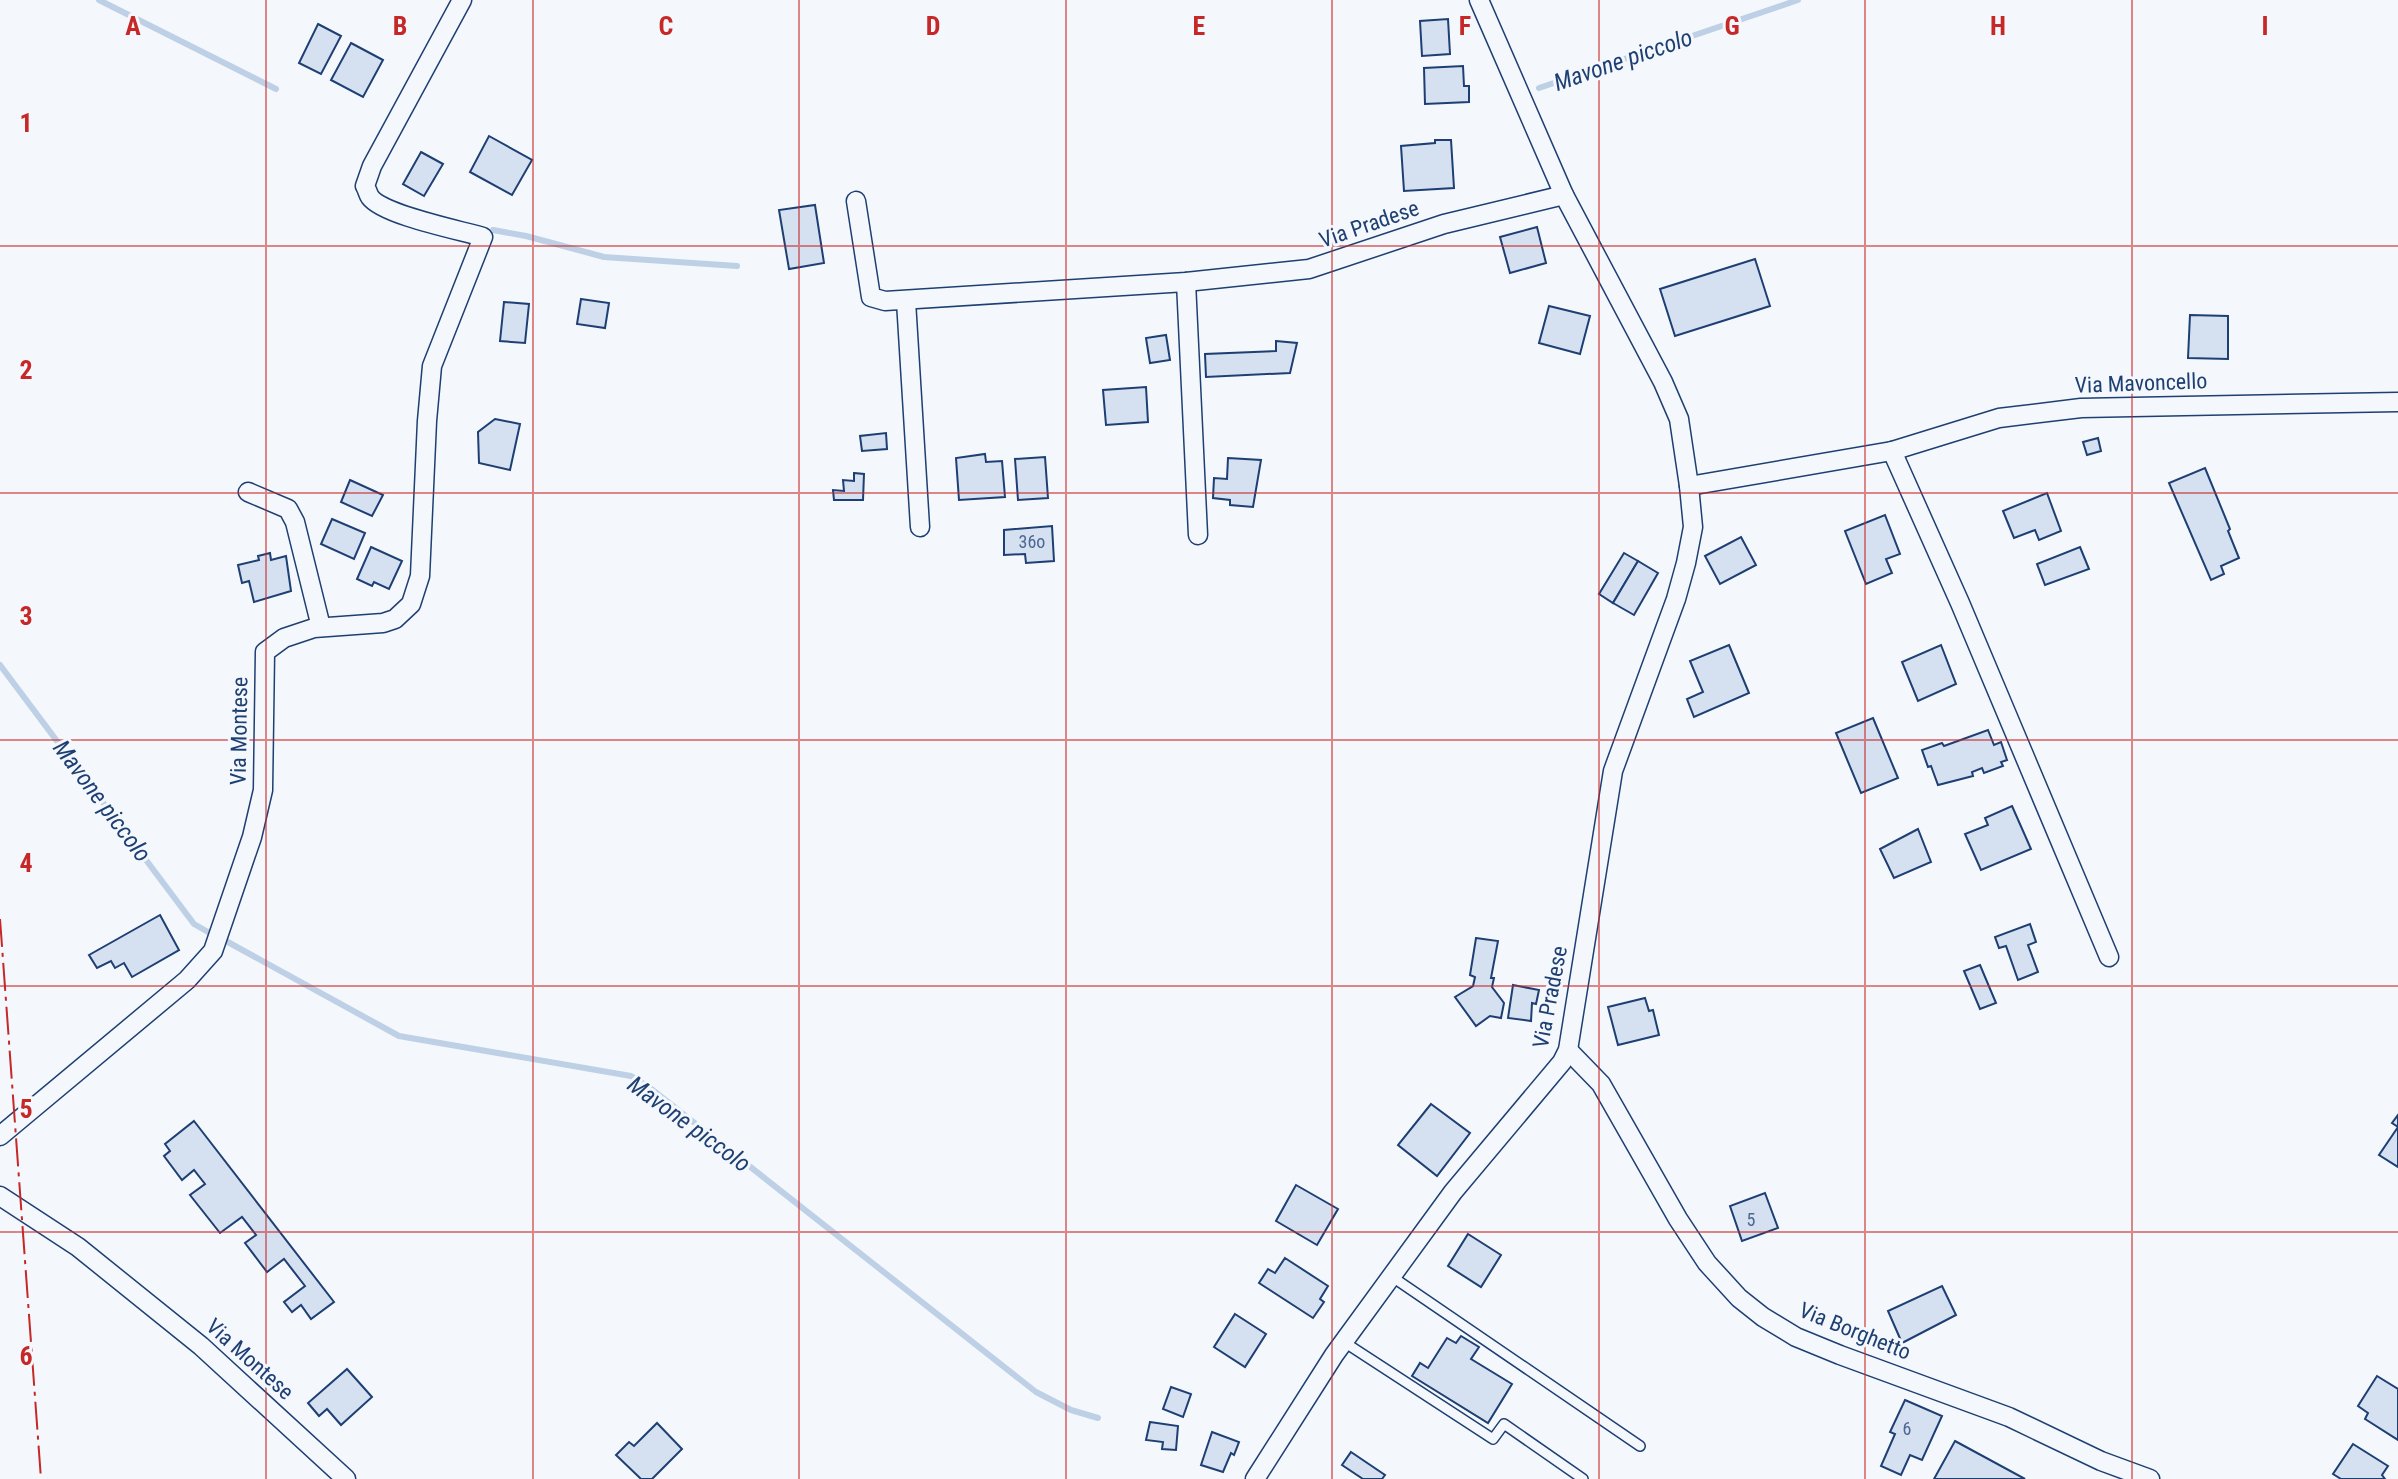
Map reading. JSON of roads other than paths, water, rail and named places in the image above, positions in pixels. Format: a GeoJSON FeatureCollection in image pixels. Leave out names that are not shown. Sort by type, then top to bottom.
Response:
{"type":"FeatureCollection","features":[{"type":"Feature","properties":{"kind":"street","name":"Via Montese"},"geometry":{"type":"LineString","coordinates":[[0,1136],[187,980],[213,951],[252,837],[263,790],[265,652],[284,638],[321,627],[383,623],[395,619],[411,604],[420,576],[432,366],[483,237],[383,207],[371,199],[365,186],[372,166],[462,0]]}},
{"type":"Feature","properties":{"kind":"street","name":"Via Pradese"},"geometry":{"type":"LineString","coordinates":[[1255,1479],[1391,1276],[1453,1192],[1562,1062],[1568,1050],[1613,771],[1676,599],[1693,527],[1679,419],[1663,382],[1564,195],[1479,0]]}},
{"type":"Feature","properties":{"kind":"street","name":"Via Pradese"},"geometry":{"type":"LineString","coordinates":[[856,201],[871,297],[906,301],[1186,282],[1309,269],[1444,224],[1564,195]]}},
{"type":"Feature","properties":{"kind":"street"},"geometry":{"type":"LineString","coordinates":[[1186,282],[1198,535]]}},
{"type":"Feature","properties":{"kind":"street"},"geometry":{"type":"LineString","coordinates":[[906,301],[920,527]]}},
{"type":"Feature","properties":{"kind":"street","name":"Via Mavoncello"},"geometry":{"type":"LineString","coordinates":[[1892,451],[1999,418],[2081,408],[2398,402]]}},
{"type":"Feature","properties":{"kind":"street"},"geometry":{"type":"LineString","coordinates":[[1689,486],[1892,451],[1966,617],[2109,957]]}},
{"type":"Feature","properties":{"kind":"street"},"geometry":{"type":"LineString","coordinates":[[248,492],[288,509],[295,522],[321,627]]}},
{"type":"Feature","properties":{"kind":"street","name":"Via Borghetto"},"geometry":{"type":"LineString","coordinates":[[1568,1050],[1601,1084],[1678,1219],[1707,1263],[1739,1298],[1763,1317],[1796,1337],[1829,1351],[2009,1417],[2101,1461],[2150,1479]]}},
{"type":"Feature","properties":{"kind":"street","name":"Via Montese"},"geometry":{"type":"LineString","coordinates":[[0,1196],[78,1247],[201,1346],[346,1479]]}},
{"type":"Feature","properties":{"kind":"lane"},"geometry":{"type":"LineString","coordinates":[[1391,1276],[1640,1446]]}},
{"type":"Feature","properties":{"kind":"lane"},"geometry":{"type":"LineString","coordinates":[[1344,1342],[1493,1439],[1504,1424],[1583,1479]]}},
{"type":"Feature","properties":{"kind":"waterway","name":"Mavone piccolo"},"geometry":{"type":"LineString","coordinates":[[99,0],[276,89]]}},
{"type":"Feature","properties":{"kind":"waterway","name":"Mavone piccolo"},"geometry":{"type":"LineString","coordinates":[[1539,88],[1798,0]]}},
{"type":"Feature","properties":{"kind":"waterway","name":"Mavone piccolo"},"geometry":{"type":"LineString","coordinates":[[493,230],[604,257],[737,266]]}},
{"type":"Feature","properties":{"kind":"waterway","name":"Mavone piccolo"},"geometry":{"type":"LineString","coordinates":[[0,665],[194,924],[208,932]]}},
{"type":"Feature","properties":{"kind":"waterway","name":"Mavone piccolo"},"geometry":{"type":"LineString","coordinates":[[226,941],[399,1036],[631,1076],[649,1087],[1036,1392],[1071,1410],[1098,1418]]}}]}
